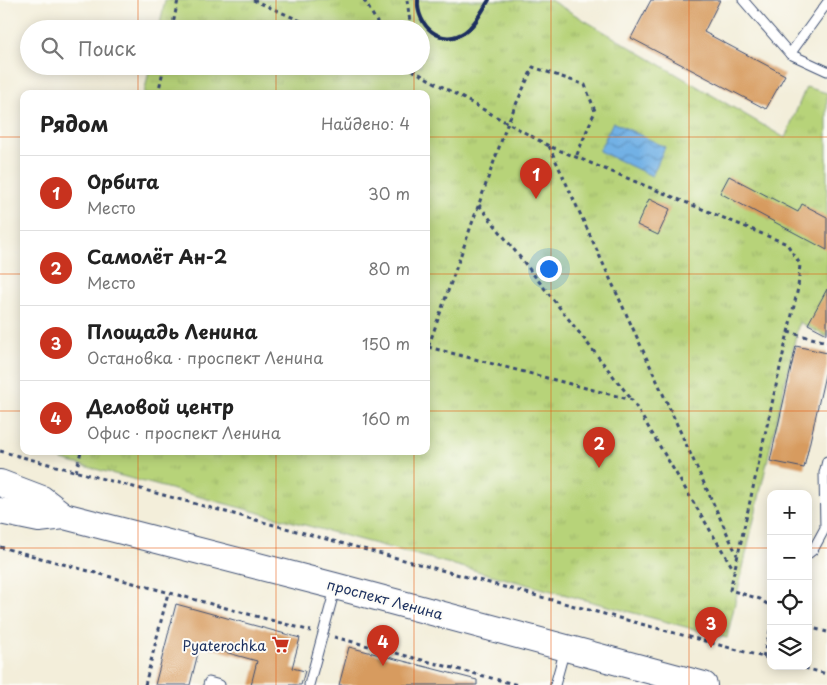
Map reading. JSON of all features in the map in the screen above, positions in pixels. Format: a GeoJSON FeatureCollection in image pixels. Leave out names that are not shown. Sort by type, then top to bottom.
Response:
{"type":"FeatureCollection","features":[{"type":"Feature","properties":{"kind":"main road","name":"проспект Ленина"},"geometry":{"type":"LineString","coordinates":[[0,483],[42,499],[64,516]]}},
{"type":"Feature","properties":{"kind":"main road","name":"проспект Ленина"},"geometry":{"type":"LineString","coordinates":[[0,511],[39,518],[64,516],[335,586],[704,685]]}},
{"type":"Feature","properties":{"kind":"lane"},"geometry":{"type":"LineString","coordinates":[[743,0],[790,54],[827,71]]}},
{"type":"Feature","properties":{"kind":"lane"},"geometry":{"type":"LineString","coordinates":[[790,54],[827,3]]}},
{"type":"Feature","properties":{"kind":"lane"},"geometry":{"type":"LineString","coordinates":[[812,551],[825,528],[824,473],[827,461]]}},
{"type":"Feature","properties":{"kind":"lane"},"geometry":{"type":"LineString","coordinates":[[309,685],[335,586]]}},
{"type":"Feature","properties":{"kind":"lane"},"geometry":{"type":"LineString","coordinates":[[555,685],[566,648]]}},
{"type":"Feature","properties":{"kind":"lane"},"geometry":{"type":"LineString","coordinates":[[208,685],[209,682],[220,685]]}},
{"type":"Feature","properties":{"kind":"path"},"geometry":{"type":"LineString","coordinates":[[174,20],[178,0]]}},
{"type":"Feature","properties":{"kind":"path"},"geometry":{"type":"LineString","coordinates":[[253,0],[299,20]]}},
{"type":"Feature","properties":{"kind":"path"},"geometry":{"type":"LineString","coordinates":[[364,0],[376,20]]}},
{"type":"Feature","properties":{"kind":"path"},"geometry":{"type":"LineString","coordinates":[[407,0],[410,20]]}},
{"type":"Feature","properties":{"kind":"path"},"geometry":{"type":"LineString","coordinates":[[430,339],[508,122],[533,67],[586,85],[595,111],[576,157]]}},
{"type":"Feature","properties":{"kind":"path"},"geometry":{"type":"LineString","coordinates":[[159,90],[162,75]]}},
{"type":"Feature","properties":{"kind":"path"},"geometry":{"type":"LineString","coordinates":[[422,75],[549,146],[787,244],[800,264],[798,288],[730,590],[760,599],[767,604]]}},
{"type":"Feature","properties":{"kind":"path"},"geometry":{"type":"LineString","coordinates":[[549,146],[737,556]]}},
{"type":"Feature","properties":{"kind":"path"},"geometry":{"type":"LineString","coordinates":[[479,205],[632,400],[734,570]]}},
{"type":"Feature","properties":{"kind":"path"},"geometry":{"type":"LineString","coordinates":[[788,332],[827,342]]}},
{"type":"Feature","properties":{"kind":"path"},"geometry":{"type":"LineString","coordinates":[[430,348],[632,400]]}},
{"type":"Feature","properties":{"kind":"path"},"geometry":{"type":"LineString","coordinates":[[0,451],[767,658]]}},
{"type":"Feature","properties":{"kind":"path"},"geometry":{"type":"LineString","coordinates":[[76,472],[80,455]]}},
{"type":"Feature","properties":{"kind":"path"},"geometry":{"type":"LineString","coordinates":[[0,547],[518,685]]}},
{"type":"Feature","properties":{"kind":"path"},"geometry":{"type":"LineString","coordinates":[[144,685],[168,593]]}},
{"type":"Feature","properties":{"kind":"path"},"geometry":{"type":"LineString","coordinates":[[812,628],[827,632]]}},
{"type":"Feature","properties":{"kind":"path"},"geometry":{"type":"LineString","coordinates":[[763,657],[767,642]]}},
{"type":"Feature","properties":{"kind":"path"},"geometry":{"type":"LineString","coordinates":[[812,670],[827,674]]}},
{"type":"Feature","properties":{"kind":"green space"},"geometry":{"type":"Polygon","coordinates":[[[165,0],[550,0],[785,138],[806,87],[827,93],[827,337],[799,322],[727,638],[62,460],[63,455],[430,455],[430,90],[145,90],[148,75],[430,75],[430,20],[161,20],[165,0]]]}},
{"type":"Feature","properties":{"kind":"water"},"geometry":{"type":"Polygon","coordinates":[[[613,122],[665,147],[652,176],[599,151],[613,122]]]}},
{"type":"Feature","properties":{"kind":"building"},"geometry":{"type":"Polygon","coordinates":[[[651,0],[720,0],[704,32],[785,75],[766,109],[631,38],[651,0]]]}},
{"type":"Feature","properties":{"kind":"building"},"geometry":{"type":"Polygon","coordinates":[[[729,176],[798,212],[802,204],[827,217],[827,250],[720,193],[729,176]]]}},
{"type":"Feature","properties":{"kind":"building"},"geometry":{"type":"Polygon","coordinates":[[[649,199],[670,209],[658,235],[637,225],[649,199]]]}},
{"type":"Feature","properties":{"kind":"building"},"geometry":{"type":"Polygon","coordinates":[[[827,289],[827,334],[808,324],[827,289]]]}},
{"type":"Feature","properties":{"kind":"building"},"geometry":{"type":"Polygon","coordinates":[[[796,346],[827,353],[827,366],[804,468],[770,461],[796,346]]]}},
{"type":"Feature","properties":{"kind":"building"},"geometry":{"type":"Polygon","coordinates":[[[176,604],[300,638],[292,668],[305,671],[301,685],[251,685],[257,661],[200,645],[190,685],[155,685],[176,604]]]}},
{"type":"Feature","properties":{"kind":"building"},"geometry":{"type":"Polygon","coordinates":[[[349,647],[477,680],[477,685],[339,685],[349,647]]]}},
{"type":"Feature","properties":{"kind":"railway"},"geometry":{"type":"LineString","coordinates":[[418,0],[422,20]]}},
{"type":"Feature","properties":{"kind":"railway"},"geometry":{"type":"LineString","coordinates":[[430,30],[439,36],[448,37],[465,32],[489,0]]}},
{"type":"Feature","properties":{"kind":"place","name":"Орбита"},"geometry":{"type":"Point","coordinates":[536,199]}},
{"type":"Feature","properties":{"kind":"place","name":"Самолёт Ан-2"},"geometry":{"type":"Point","coordinates":[599,468]}},
{"type":"Feature","properties":{"kind":"place","name":"Pyaterochka"},"geometry":{"type":"Point","coordinates":[280,645]}},
{"type":"Feature","properties":{"kind":"place","name":"Площадь Ленина"},"geometry":{"type":"Point","coordinates":[711,648]}},
{"type":"Feature","properties":{"kind":"place","name":"Деловой центр"},"geometry":{"type":"Point","coordinates":[383,666]}}]}
